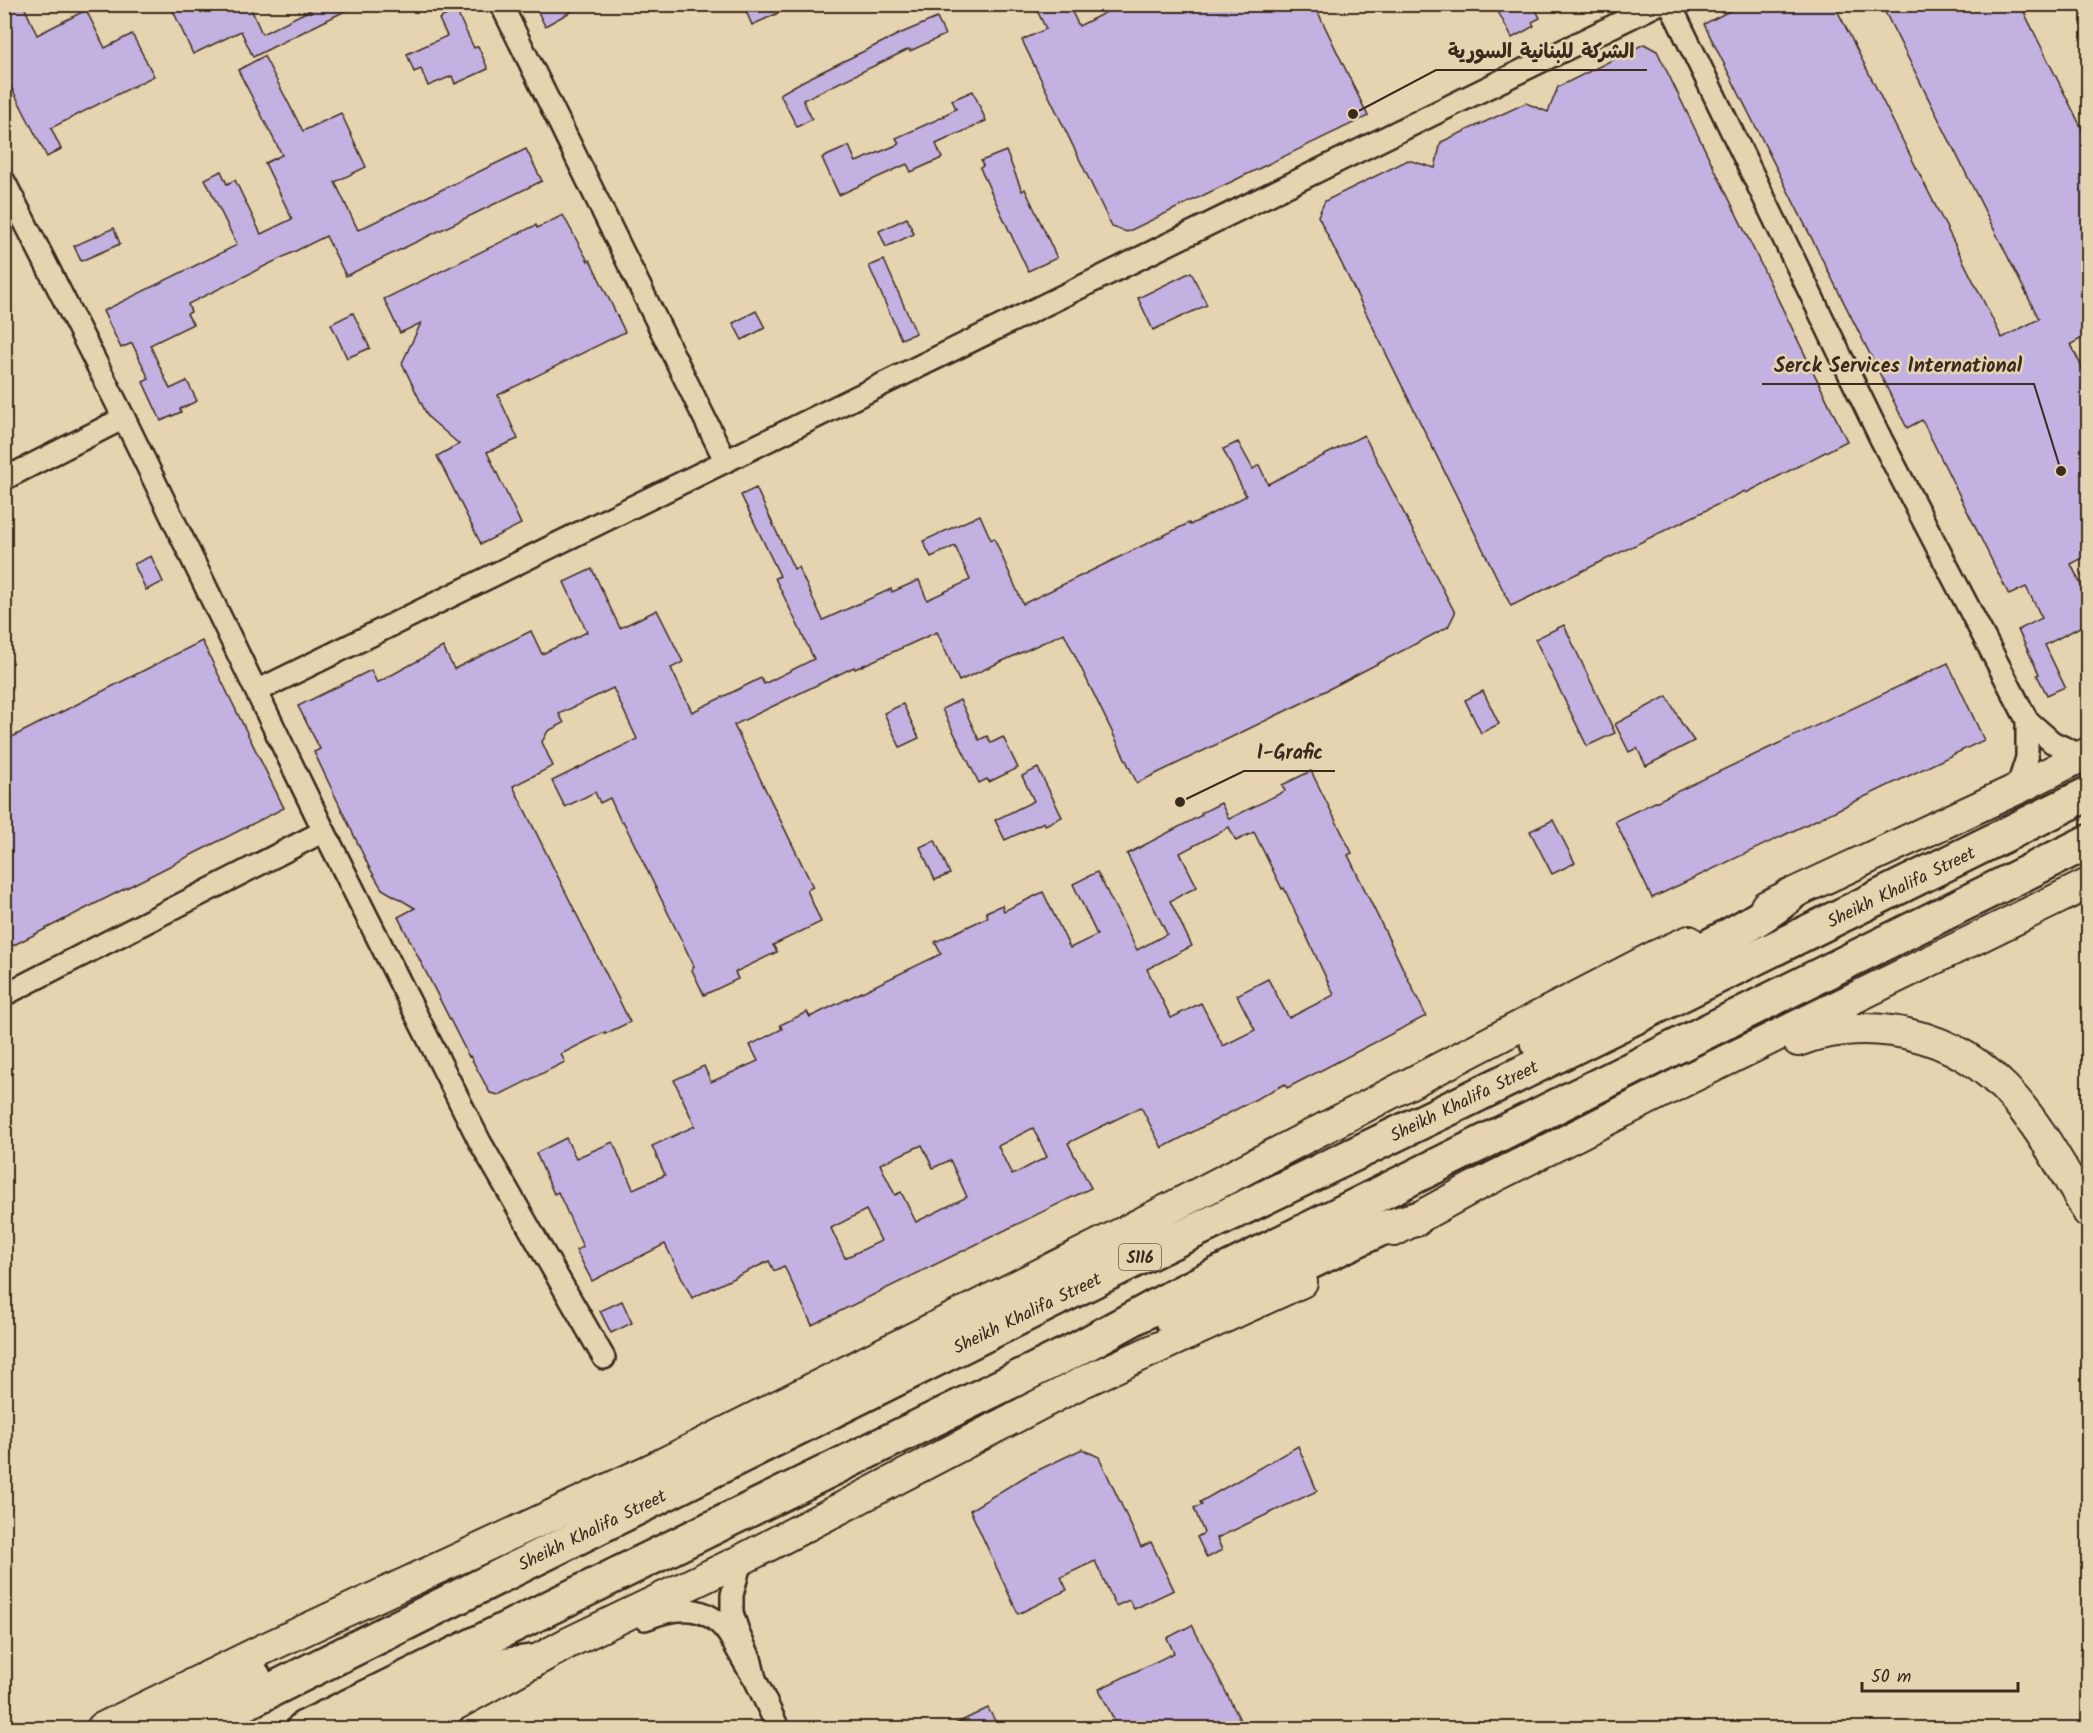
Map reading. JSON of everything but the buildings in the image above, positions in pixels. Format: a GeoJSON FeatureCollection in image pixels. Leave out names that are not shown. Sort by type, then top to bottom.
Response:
{"type":"FeatureCollection","features":[{"type":"Feature","properties":{"kind":"highway","name":"Sheikh Khalifa Street"},"geometry":{"type":"LineString","coordinates":[[195,1728],[1141,1257],[1467,1100],[2088,794]]}},
{"type":"Feature","properties":{"kind":"highway"},"geometry":{"type":"LineString","coordinates":[[304,1728],[1079,1348],[1188,1288],[2088,842]]}},
{"type":"Feature","properties":{"kind":"highway"},"geometry":{"type":"LineString","coordinates":[[1467,1100],[1532,1045],[1682,960],[1747,927],[1769,913],[1789,896]]}},
{"type":"Feature","properties":{"kind":"highway"},"geometry":{"type":"LineString","coordinates":[[1079,1348],[1151,1329],[1302,1266],[1380,1229],[1416,1219]]}},
{"type":"Feature","properties":{"kind":"highway"},"geometry":{"type":"LineString","coordinates":[[130,1728],[310,1654],[340,1644],[370,1641]]}},
{"type":"Feature","properties":{"kind":"highway"},"geometry":{"type":"LineString","coordinates":[[370,1728],[492,1669],[531,1662]]}},
{"type":"Feature","properties":{"kind":"main road"},"geometry":{"type":"LineString","coordinates":[[102,1728],[266,1648],[662,1464],[1139,1224],[1655,956],[1789,896],[2085,755]]}},
{"type":"Feature","properties":{"kind":"main road"},"geometry":{"type":"LineString","coordinates":[[412,1728],[531,1662],[741,1560],[1083,1382],[1332,1267],[1472,1188],[2088,884]]}},
{"type":"Feature","properties":{"kind":"main road"},"geometry":{"type":"LineString","coordinates":[[1689,1079],[1726,1073],[1806,1038],[1836,1031],[1878,1029],[1908,1033],[1938,1042],[1968,1057],[1985,1069],[2013,1097],[2050,1147],[2088,1212]]}},
{"type":"Feature","properties":{"kind":"street"},"geometry":{"type":"LineString","coordinates":[[501,4],[725,460]]}},
{"type":"Feature","properties":{"kind":"street"},"geometry":{"type":"LineString","coordinates":[[257,691],[1658,4]]}},
{"type":"Feature","properties":{"kind":"street"},"geometry":{"type":"LineString","coordinates":[[1670,4],[1881,439],[2027,720],[2052,742],[2085,755]]}},
{"type":"Feature","properties":{"kind":"street"},"geometry":{"type":"LineString","coordinates":[[4,181],[124,418],[324,831],[480,1142],[604,1358]]}},
{"type":"Feature","properties":{"kind":"street"},"geometry":{"type":"LineString","coordinates":[[4,479],[124,418]]}},
{"type":"Feature","properties":{"kind":"street"},"geometry":{"type":"LineString","coordinates":[[2017,789],[2027,758],[2027,720]]}},
{"type":"Feature","properties":{"kind":"street"},"geometry":{"type":"LineString","coordinates":[[4,995],[324,831]]}},
{"type":"Feature","properties":{"kind":"street"},"geometry":{"type":"LineString","coordinates":[[741,1560],[732,1595],[732,1613],[756,1680],[778,1728]]}},
{"type":"Feature","properties":{"kind":"street"},"geometry":{"type":"LineString","coordinates":[[568,1643],[593,1642],[664,1612],[691,1610],[708,1616],[722,1627],[744,1665],[756,1680]]}},
{"type":"Feature","properties":{"kind":"place","name":"الشركة للبنانية السورية"},"geometry":{"type":"Point","coordinates":[1353,114]}},
{"type":"Feature","properties":{"kind":"place","name":"Serck Services International"},"geometry":{"type":"Point","coordinates":[2061,471]}},
{"type":"Feature","properties":{"kind":"place","name":"I-Grafic"},"geometry":{"type":"Point","coordinates":[1180,802]}}]}
